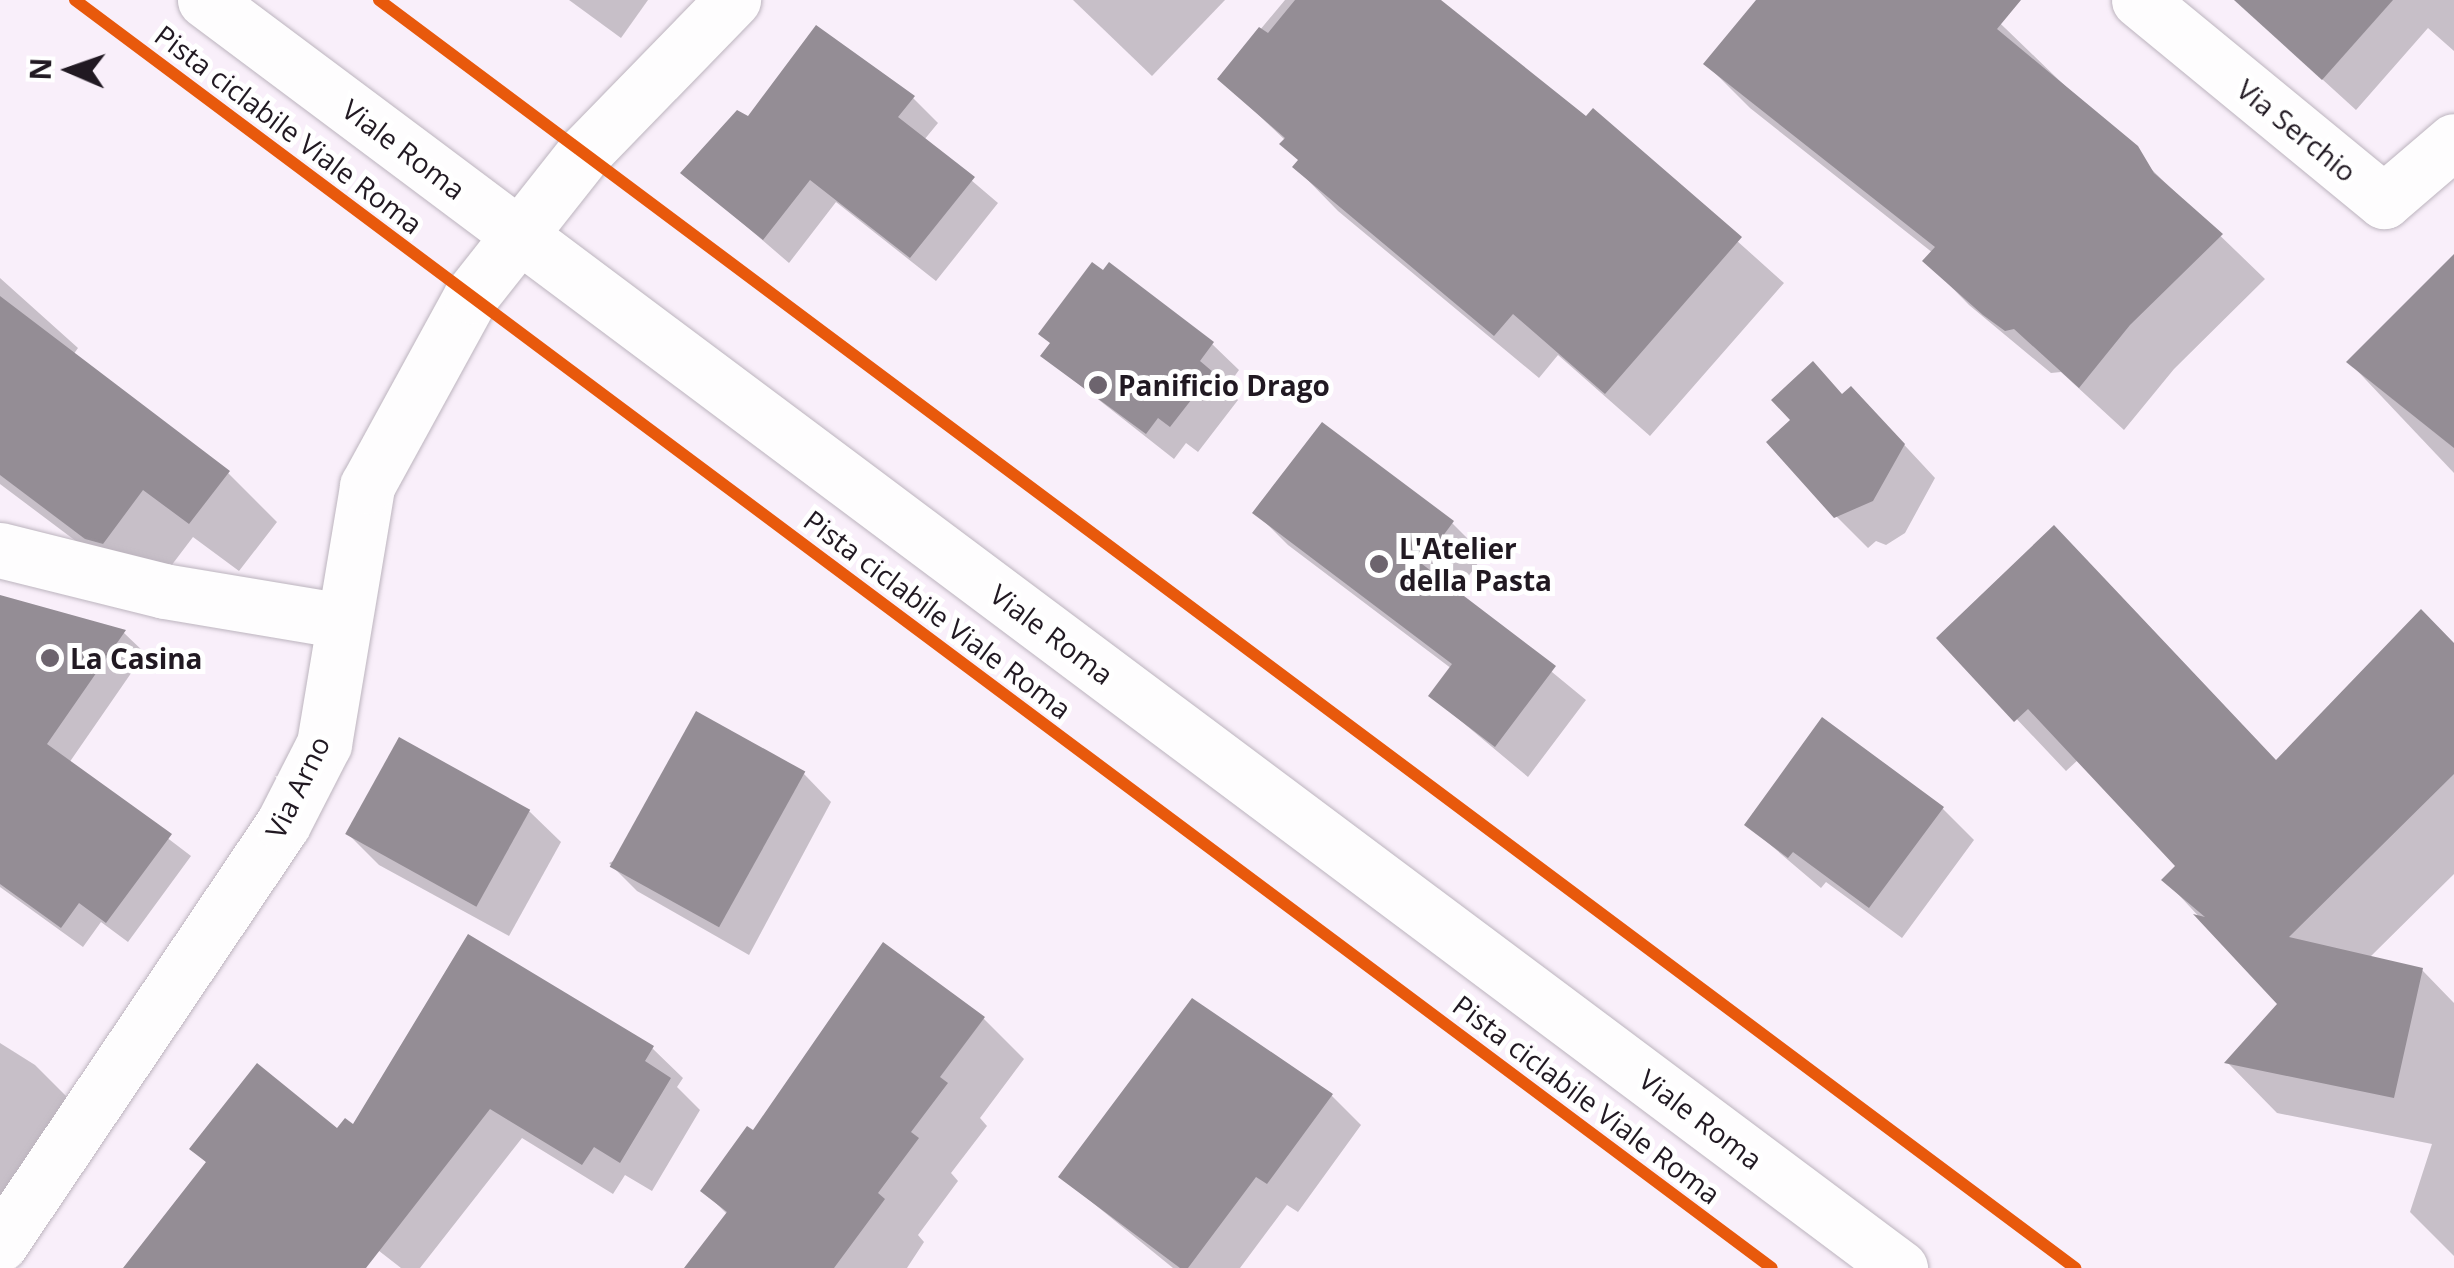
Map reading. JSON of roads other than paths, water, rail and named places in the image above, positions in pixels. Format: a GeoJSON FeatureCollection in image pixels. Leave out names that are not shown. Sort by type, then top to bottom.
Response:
{"type":"FeatureCollection","features":[{"type":"Feature","properties":{"kind":"street","name":"Viale Roma"},"geometry":{"type":"LineString","coordinates":[[205,0],[1900,1268]]}},
{"type":"Feature","properties":{"kind":"street","name":"Via Arno"},"geometry":{"type":"LineString","coordinates":[[0,1244],[283,824],[324,744],[367,486],[471,296],[516,232],[733,0]]}},
{"type":"Feature","properties":{"kind":"street","name":"Via Serchio"},"geometry":{"type":"LineString","coordinates":[[2139,0],[2384,201],[2454,141]]}},
{"type":"Feature","properties":{"kind":"street"},"geometry":{"type":"LineString","coordinates":[[0,550],[164,591],[343,621]]}},
{"type":"Feature","properties":{"kind":"place","name":"Panificio Drago"},"geometry":{"type":"Point","coordinates":[1098,385]}},
{"type":"Feature","properties":{"kind":"place","name":"L'Atelier della Pasta"},"geometry":{"type":"Point","coordinates":[1379,564]}},
{"type":"Feature","properties":{"kind":"place","name":"La Casina"},"geometry":{"type":"Point","coordinates":[50,658]}}]}
